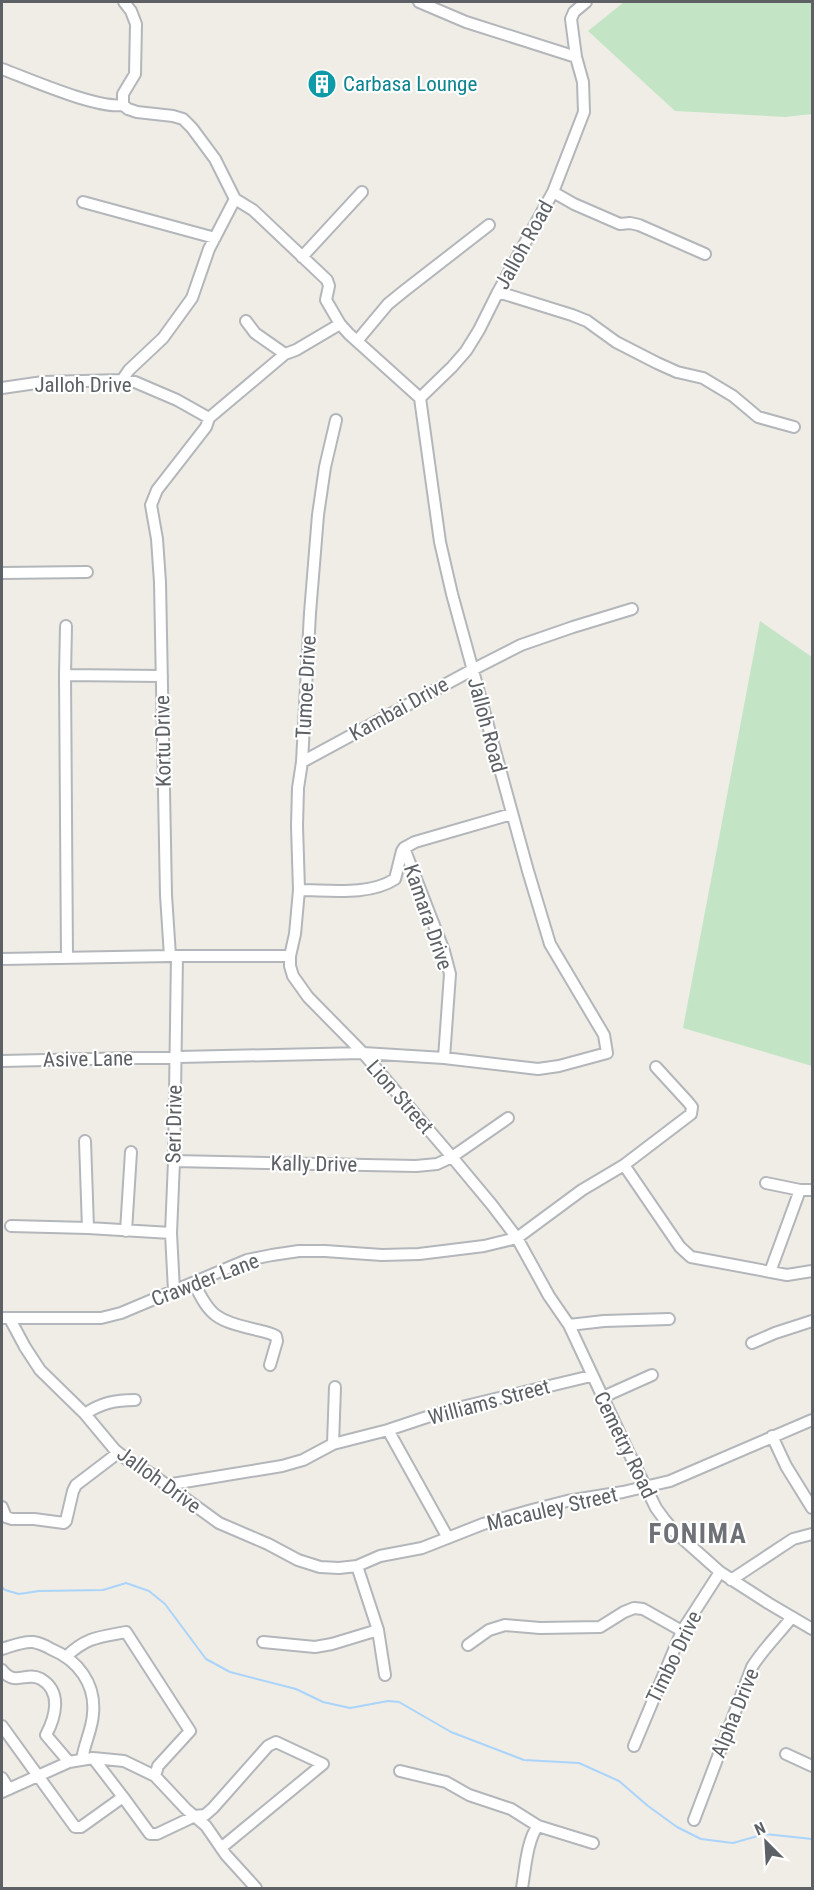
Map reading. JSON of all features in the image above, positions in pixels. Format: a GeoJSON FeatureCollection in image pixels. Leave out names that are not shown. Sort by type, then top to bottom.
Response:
{"type":"FeatureCollection","features":[{"type":"Feature","properties":{"kind":"street"},"geometry":{"type":"LineString","coordinates":[[123,105],[123,94],[135,74],[136,24],[131,10],[124,2]]}},
{"type":"Feature","properties":{"kind":"street"},"geometry":{"type":"LineString","coordinates":[[419,2],[466,22],[576,57]]}},
{"type":"Feature","properties":{"kind":"street","name":"Jalloh Road"},"geometry":{"type":"LineString","coordinates":[[175,1058],[363,1053],[444,1058],[538,1069],[607,1053],[604,1035],[550,944],[512,814],[472,670],[440,542],[420,398],[466,351],[553,192],[584,112],[583,82],[576,57],[571,19],[573,12],[586,2]]}},
{"type":"Feature","properties":{"kind":"street"},"geometry":{"type":"LineString","coordinates":[[2,69],[78,98],[110,105],[123,105],[137,112],[183,119],[215,159],[235,199],[253,210],[327,280],[329,286],[326,300],[340,324],[420,398]]}},
{"type":"Feature","properties":{"kind":"street"},"geometry":{"type":"LineString","coordinates":[[302,257],[362,192]]}},
{"type":"Feature","properties":{"kind":"street"},"geometry":{"type":"LineString","coordinates":[[553,192],[620,224],[639,225],[705,254]]}},
{"type":"Feature","properties":{"kind":"street"},"geometry":{"type":"LineString","coordinates":[[122,380],[129,370],[163,338],[192,298],[215,238],[235,199]]}},
{"type":"Feature","properties":{"kind":"street"},"geometry":{"type":"LineString","coordinates":[[83,202],[215,238]]}},
{"type":"Feature","properties":{"kind":"street"},"geometry":{"type":"LineString","coordinates":[[357,341],[388,304],[489,225]]}},
{"type":"Feature","properties":{"kind":"street"},"geometry":{"type":"LineString","coordinates":[[498,292],[587,321],[616,342],[657,363],[677,372],[703,378],[733,396],[758,417],[794,427]]}},
{"type":"Feature","properties":{"kind":"street"},"geometry":{"type":"LineString","coordinates":[[246,321],[255,333],[285,354]]}},
{"type":"Feature","properties":{"kind":"street"},"geometry":{"type":"LineString","coordinates":[[209,418],[285,354],[340,324]]}},
{"type":"Feature","properties":{"kind":"street","name":"Jalloh Drive"},"geometry":{"type":"LineString","coordinates":[[2,388],[43,382],[122,380],[135,382],[157,391],[209,418]]}},
{"type":"Feature","properties":{"kind":"street","name":"Kortu Drive"},"geometry":{"type":"LineString","coordinates":[[173,956],[166,895],[160,582],[157,539],[151,505],[157,490],[206,427],[209,418]]}},
{"type":"Feature","properties":{"kind":"street","name":"Tumoe Drive"},"geometry":{"type":"LineString","coordinates":[[290,956],[295,934],[299,890],[298,788],[302,762],[306,663],[318,515],[325,467],[336,420]]}},
{"type":"Feature","properties":{"kind":"street"},"geometry":{"type":"LineString","coordinates":[[2,573],[87,572]]}},
{"type":"Feature","properties":{"kind":"street","name":"Kambai Drive"},"geometry":{"type":"LineString","coordinates":[[302,762],[521,645],[632,609]]}},
{"type":"Feature","properties":{"kind":"street"},"geometry":{"type":"LineString","coordinates":[[66,626],[67,958]]}},
{"type":"Feature","properties":{"kind":"street"},"geometry":{"type":"LineString","coordinates":[[65,675],[162,676]]}},
{"type":"Feature","properties":{"kind":"street"},"geometry":{"type":"LineString","coordinates":[[299,890],[370,890],[384,886],[395,879],[404,848],[429,837],[512,814]]}},
{"type":"Feature","properties":{"kind":"street","name":"Kamara Drive"},"geometry":{"type":"LineString","coordinates":[[404,848],[444,951],[450,974],[444,1058]]}},
{"type":"Feature","properties":{"kind":"street","name":"Seri Drive"},"geometry":{"type":"LineString","coordinates":[[173,956],[175,1058],[171,1233],[174,1291]]}},
{"type":"Feature","properties":{"kind":"street"},"geometry":{"type":"LineString","coordinates":[[2,959],[290,956]]}},
{"type":"Feature","properties":{"kind":"street","name":"Lion Street"},"geometry":{"type":"LineString","coordinates":[[290,956],[293,976],[308,997],[363,1053],[492,1205],[517,1238]]}},
{"type":"Feature","properties":{"kind":"street","name":"Asive Lane"},"geometry":{"type":"LineString","coordinates":[[2,1060],[175,1058]]}},
{"type":"Feature","properties":{"kind":"street"},"geometry":{"type":"LineString","coordinates":[[517,1238],[582,1190],[624,1165],[691,1114],[692,1107],[656,1067]]}},
{"type":"Feature","properties":{"kind":"street","name":"Kally Drive"},"geometry":{"type":"LineString","coordinates":[[174,1161],[416,1166],[437,1164],[452,1157],[508,1118]]}},
{"type":"Feature","properties":{"kind":"street"},"geometry":{"type":"LineString","coordinates":[[85,1141],[88,1228]]}},
{"type":"Feature","properties":{"kind":"street"},"geometry":{"type":"LineString","coordinates":[[126,1231],[131,1152]]}},
{"type":"Feature","properties":{"kind":"street"},"geometry":{"type":"LineString","coordinates":[[624,1165],[680,1247],[691,1257],[787,1275],[813,1271]]}},
{"type":"Feature","properties":{"kind":"street"},"geometry":{"type":"LineString","coordinates":[[766,1183],[800,1190],[813,1190]]}},
{"type":"Feature","properties":{"kind":"street"},"geometry":{"type":"LineString","coordinates":[[770,1272],[800,1190]]}},
{"type":"Feature","properties":{"kind":"street"},"geometry":{"type":"LineString","coordinates":[[10,1226],[171,1233]]}},
{"type":"Feature","properties":{"kind":"street","name":"Crawder Lane"},"geometry":{"type":"LineString","coordinates":[[6,1319],[101,1318],[174,1291],[247,1260],[299,1251],[382,1255],[419,1254],[484,1246],[517,1238]]}},
{"type":"Feature","properties":{"kind":"street","name":"Cemetry Road"},"geometry":{"type":"LineString","coordinates":[[517,1238],[549,1296],[569,1325],[591,1376],[656,1508],[674,1531],[720,1572],[813,1629]]}},
{"type":"Feature","properties":{"kind":"street"},"geometry":{"type":"LineString","coordinates":[[194,1283],[204,1304],[214,1315],[232,1324],[276,1336],[277,1341],[270,1365]]}},
{"type":"Feature","properties":{"kind":"street","name":"Jalloh Drive"},"geometry":{"type":"LineString","coordinates":[[6,1319],[40,1370],[85,1414],[118,1453],[219,1523],[298,1560],[320,1567],[357,1566]]}},
{"type":"Feature","properties":{"kind":"street"},"geometry":{"type":"LineString","coordinates":[[569,1325],[604,1321],[669,1319]]}},
{"type":"Feature","properties":{"kind":"street"},"geometry":{"type":"LineString","coordinates":[[752,1343],[813,1321]]}},
{"type":"Feature","properties":{"kind":"street"},"geometry":{"type":"LineString","coordinates":[[603,1397],[652,1375]]}},
{"type":"Feature","properties":{"kind":"street","name":"Williams Street"},"geometry":{"type":"LineString","coordinates":[[166,1485],[282,1466],[303,1460],[333,1444],[388,1430],[445,1411],[591,1376]]}},
{"type":"Feature","properties":{"kind":"street"},"geometry":{"type":"LineString","coordinates":[[333,1444],[335,1387]]}},
{"type":"Feature","properties":{"kind":"street"},"geometry":{"type":"LineString","coordinates":[[85,1414],[107,1402],[135,1400]]}},
{"type":"Feature","properties":{"kind":"street","name":"Macauley Street"},"geometry":{"type":"LineString","coordinates":[[357,1566],[380,1556],[422,1548],[483,1524],[567,1501],[670,1481],[813,1420]]}},
{"type":"Feature","properties":{"kind":"street"},"geometry":{"type":"LineString","coordinates":[[388,1430],[448,1538]]}},
{"type":"Feature","properties":{"kind":"street"},"geometry":{"type":"LineString","coordinates":[[772,1436],[786,1466],[813,1508]]}},
{"type":"Feature","properties":{"kind":"street"},"geometry":{"type":"LineString","coordinates":[[2,1507],[6,1516],[12,1519],[64,1523],[72,1491],[76,1485],[118,1453]]}},
{"type":"Feature","properties":{"kind":"street"},"geometry":{"type":"LineString","coordinates":[[731,1580],[793,1539],[813,1534]]}},
{"type":"Feature","properties":{"kind":"street"},"geometry":{"type":"LineString","coordinates":[[357,1566],[378,1630],[385,1675]]}},
{"type":"Feature","properties":{"kind":"street","name":"Timbo Drive"},"geometry":{"type":"LineString","coordinates":[[633,1746],[682,1631],[720,1572]]}},
{"type":"Feature","properties":{"kind":"street"},"geometry":{"type":"LineString","coordinates":[[468,1646],[489,1630],[505,1624],[540,1628],[600,1627],[634,1608],[643,1609],[682,1631]]}},
{"type":"Feature","properties":{"kind":"street","name":"Alpha Drive"},"geometry":{"type":"LineString","coordinates":[[694,1820],[752,1667],[760,1654],[772,1644],[792,1617]]}},
{"type":"Feature","properties":{"kind":"street"},"geometry":{"type":"LineString","coordinates":[[263,1642],[315,1647],[378,1630]]}},
{"type":"Feature","properties":{"kind":"street"},"geometry":{"type":"LineString","coordinates":[[66,1656],[89,1639],[126,1632],[190,1731],[158,1766],[155,1776]]}},
{"type":"Feature","properties":{"kind":"street"},"geometry":{"type":"LineString","coordinates":[[2,1649],[20,1643],[35,1642],[76,1663],[86,1677],[92,1692],[93,1714],[87,1759]]}},
{"type":"Feature","properties":{"kind":"street"},"geometry":{"type":"LineString","coordinates":[[2,1670],[13,1679],[30,1677],[41,1679],[49,1687],[55,1696],[56,1707],[52,1724],[45,1735],[69,1762]]}},
{"type":"Feature","properties":{"kind":"street"},"geometry":{"type":"LineString","coordinates":[[2,1726],[75,1827],[81,1827],[123,1797]]}},
{"type":"Feature","properties":{"kind":"street"},"geometry":{"type":"LineString","coordinates":[[87,1759],[123,1797],[150,1834],[157,1834],[195,1816],[205,1815],[268,1746],[276,1742],[324,1764],[221,1848]]}},
{"type":"Feature","properties":{"kind":"street"},"geometry":{"type":"LineString","coordinates":[[786,1754],[813,1766]]}},
{"type":"Feature","properties":{"kind":"street"},"geometry":{"type":"LineString","coordinates":[[2,1778],[5,1791],[69,1762],[87,1759],[124,1761],[155,1776],[206,1826],[221,1848],[256,1888]]}},
{"type":"Feature","properties":{"kind":"street"},"geometry":{"type":"LineString","coordinates":[[400,1771],[447,1782],[470,1795],[511,1809],[538,1826],[593,1843]]}},
{"type":"Feature","properties":{"kind":"street"},"geometry":{"type":"LineString","coordinates":[[522,1888],[530,1844],[538,1826]]}},
{"type":"Feature","properties":{"kind":"green space"},"geometry":{"type":"Polygon","coordinates":[[[624,2],[812,2],[812,114],[785,117],[675,111],[588,31],[624,2]]]}},
{"type":"Feature","properties":{"kind":"green space"},"geometry":{"type":"Polygon","coordinates":[[[760,621],[812,657],[812,1066],[683,1028],[760,621]]]}},
{"type":"Feature","properties":{"kind":"waterway"},"geometry":{"type":"LineString","coordinates":[[2,1587],[19,1594],[39,1591],[103,1590],[126,1583],[149,1591],[165,1604],[206,1659],[230,1672],[296,1689],[323,1702],[350,1708],[388,1701],[399,1702],[451,1732],[524,1760],[579,1763],[619,1781],[677,1827],[701,1839],[733,1843],[765,1834],[812,1839]]}},
{"type":"Feature","properties":{"kind":"place","name":"Carbasa Lounge"},"geometry":{"type":"Point","coordinates":[322,84]}},
{"type":"Feature","properties":{"kind":"district","name":"FONIMA"},"geometry":{"type":"Point","coordinates":[698,1534]}}]}
